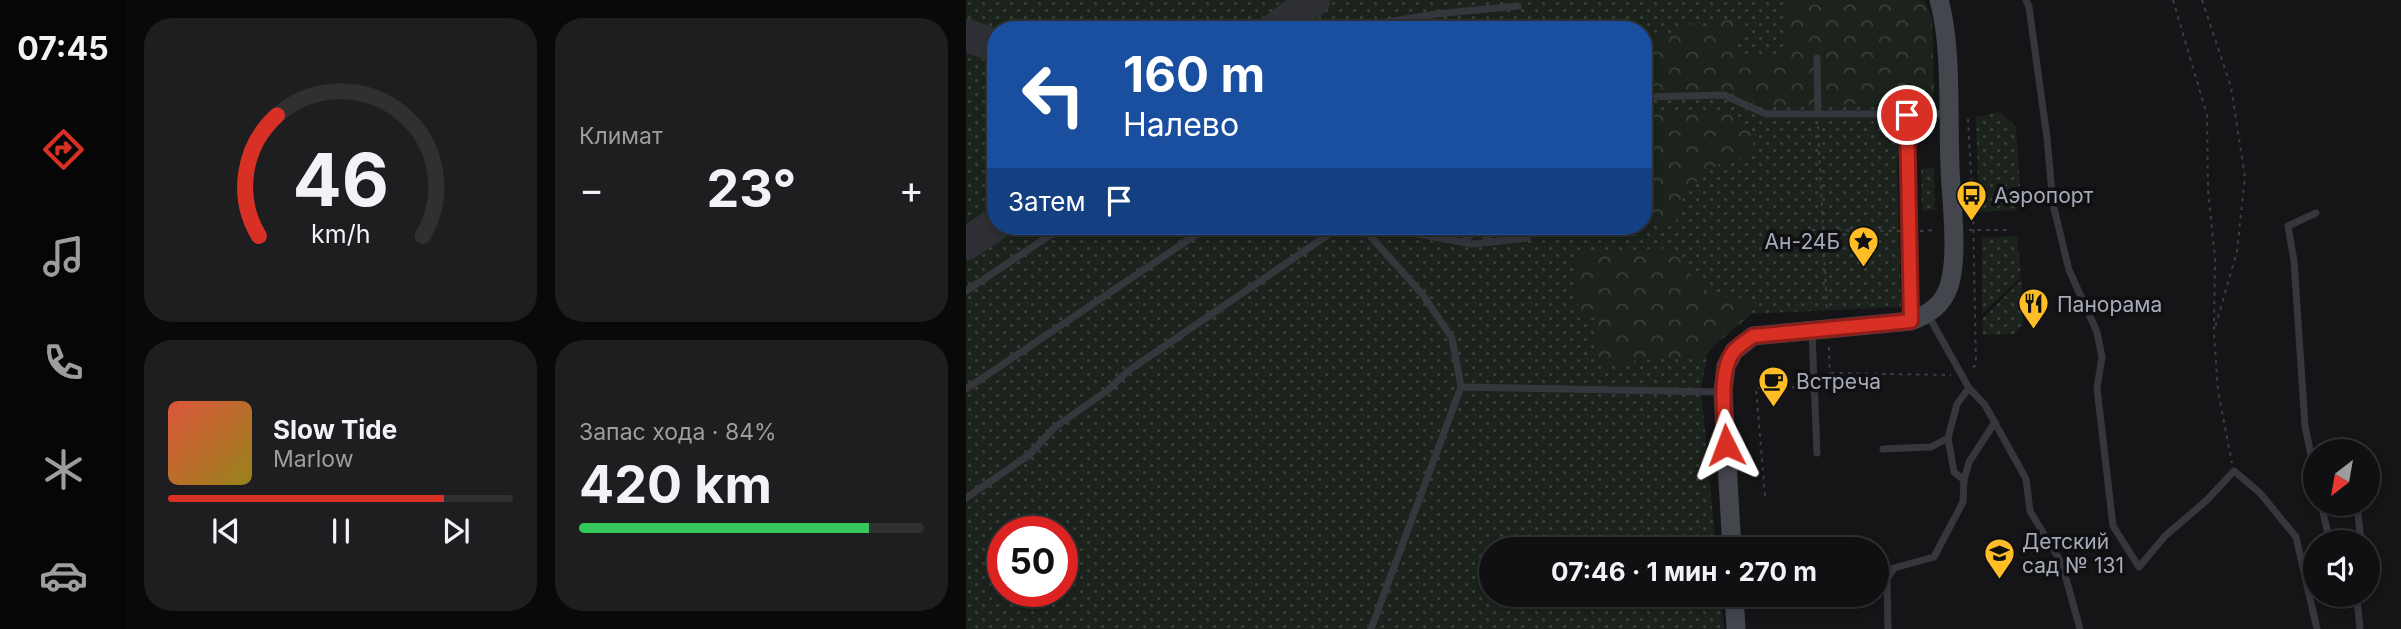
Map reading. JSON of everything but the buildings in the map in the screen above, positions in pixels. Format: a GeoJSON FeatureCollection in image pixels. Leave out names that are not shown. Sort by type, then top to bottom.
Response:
{"type":"FeatureCollection","features":[{"type":"Feature","properties":{"kind":"main road"},"geometry":{"type":"LineString","coordinates":[[1731,537],[1723,392],[1726,366],[1734,351],[1753,336],[1920,318],[1942,301],[1952,272],[1945,36],[1939,0]]}},
{"type":"Feature","properties":{"kind":"main road"},"geometry":{"type":"LineString","coordinates":[[1735,607],[1736,629]]}},
{"type":"Feature","properties":{"kind":"lane"},"geometry":{"type":"LineString","coordinates":[[2026,0],[2047,138],[2053,204],[2069,270],[2097,332],[2102,357],[2097,388],[2113,526],[2139,567],[2165,536],[2207,500],[2234,471],[2260,493],[2296,537],[2317,629]]}},
{"type":"Feature","properties":{"kind":"lane"},"geometry":{"type":"LineString","coordinates":[[1394,21],[1518,6]]}},
{"type":"Feature","properties":{"kind":"lane"},"geometry":{"type":"LineString","coordinates":[[1817,58],[1818,114]]}},
{"type":"Feature","properties":{"kind":"lane"},"geometry":{"type":"LineString","coordinates":[[1652,97],[1724,95],[1766,114],[1948,114]]}},
{"type":"Feature","properties":{"kind":"lane"},"geometry":{"type":"LineString","coordinates":[[1907,115],[1920,318],[1969,388],[1985,405],[2026,479],[2030,511],[2062,564],[2080,629]]}},
{"type":"Feature","properties":{"kind":"lane"},"geometry":{"type":"LineString","coordinates":[[2308,439],[2294,261],[2288,226],[2316,213]]}},
{"type":"Feature","properties":{"kind":"lane"},"geometry":{"type":"LineString","coordinates":[[966,291],[1051,235]]}},
{"type":"Feature","properties":{"kind":"lane"},"geometry":{"type":"LineString","coordinates":[[966,389],[1196,235]]}},
{"type":"Feature","properties":{"kind":"lane"},"geometry":{"type":"LineString","coordinates":[[966,498],[1028,455],[1055,427],[1108,390],[1128,371],[1328,235]]}},
{"type":"Feature","properties":{"kind":"lane"},"geometry":{"type":"LineString","coordinates":[[1368,235],[1423,295],[1452,338],[1461,387],[1371,629]]}},
{"type":"Feature","properties":{"kind":"lane"},"geometry":{"type":"LineString","coordinates":[[1424,235],[1472,244],[1527,238],[1528,235]]}},
{"type":"Feature","properties":{"kind":"lane"},"geometry":{"type":"LineString","coordinates":[[1462,242],[1471,235]]}},
{"type":"Feature","properties":{"kind":"lane"},"geometry":{"type":"LineString","coordinates":[[1484,235],[1491,242]]}},
{"type":"Feature","properties":{"kind":"lane"},"geometry":{"type":"LineString","coordinates":[[1817,453],[1814,387],[1820,329]]}},
{"type":"Feature","properties":{"kind":"lane"},"geometry":{"type":"LineString","coordinates":[[1461,387],[1723,392]]}},
{"type":"Feature","properties":{"kind":"lane"},"geometry":{"type":"LineString","coordinates":[[1964,480],[1954,472],[1948,438],[1957,404],[1969,388]]}},
{"type":"Feature","properties":{"kind":"lane"},"geometry":{"type":"LineString","coordinates":[[1888,629],[1887,579],[1894,568],[1934,558],[1963,502],[1964,480],[1969,462],[1995,422]]}},
{"type":"Feature","properties":{"kind":"lane"},"geometry":{"type":"LineString","coordinates":[[1883,449],[1931,447],[1948,438]]}},
{"type":"Feature","properties":{"kind":"lane"},"geometry":{"type":"LineString","coordinates":[[2357,607],[2360,629]]}},
{"type":"Feature","properties":{"kind":"path"},"geometry":{"type":"LineString","coordinates":[[2173,0],[2207,115],[2208,190],[2215,258],[2214,333],[2218,391],[2234,471]]}},
{"type":"Feature","properties":{"kind":"path"},"geometry":{"type":"LineString","coordinates":[[2202,0],[2231,87],[2245,177],[2237,251],[2214,333]]}},
{"type":"Feature","properties":{"kind":"path"},"geometry":{"type":"LineString","coordinates":[[1765,496],[1756,388],[1830,387],[1830,373],[1820,329],[1818,114]]}},
{"type":"Feature","properties":{"kind":"path"},"geometry":{"type":"LineString","coordinates":[[1830,373],[1962,375],[1976,365],[1968,119]]}},
{"type":"Feature","properties":{"kind":"green space"},"geometry":{"type":"Polygon","coordinates":[[[966,0],[1924,0],[1932,18],[1934,94],[1897,157],[1901,307],[1746,314],[1708,352],[1701,388],[1715,537],[1479,537],[1479,607],[1722,607],[1724,629],[966,629],[966,0]]]}},
{"type":"Feature","properties":{"kind":"green space"},"geometry":{"type":"Polygon","coordinates":[[[1786,0],[1924,0],[1932,18],[1934,94],[1928,102],[1765,107],[1724,90],[1652,92],[1652,33],[1676,34],[1690,24],[1705,33],[1711,20],[1735,18],[1742,23],[1737,49],[1741,55],[1754,58],[1787,57],[1786,0]]]}},
{"type":"Feature","properties":{"kind":"green space"},"geometry":{"type":"Polygon","coordinates":[[[2000,112],[2016,127],[2020,186],[2015,187],[2016,210],[1979,212],[1976,117],[2000,112]]]}},
{"type":"Feature","properties":{"kind":"green space"},"geometry":{"type":"Polygon","coordinates":[[[1652,114],[1733,114],[1741,126],[1753,133],[1753,153],[1721,163],[1697,180],[1680,204],[1676,223],[1652,223],[1652,114]]]}},
{"type":"Feature","properties":{"kind":"green space"},"geometry":{"type":"Polygon","coordinates":[[[1934,168],[1935,210],[1922,210],[1921,169],[1934,168]]]}},
{"type":"Feature","properties":{"kind":"green space"},"geometry":{"type":"Polygon","coordinates":[[[2017,236],[2021,277],[1982,314],[1982,238],[2017,236]]]}},
{"type":"Feature","properties":{"kind":"green space"},"geometry":{"type":"Polygon","coordinates":[[[1673,248],[1688,271],[1710,292],[1719,296],[1747,298],[1749,316],[1703,355],[1598,364],[1595,318],[1578,318],[1576,253],[1673,248]]]}},
{"type":"Feature","properties":{"kind":"green space"},"geometry":{"type":"Polygon","coordinates":[[[2022,279],[2023,323],[2015,334],[1982,335],[1983,318],[2022,279]]]}},
{"type":"Feature","properties":{"kind":"taxiway"},"geometry":{"type":"LineString","coordinates":[[1286,21],[1314,0]]}},
{"type":"Feature","properties":{"kind":"taxiway"},"geometry":{"type":"LineString","coordinates":[[966,35],[987,43]]}},
{"type":"Feature","properties":{"kind":"taxiway"},"geometry":{"type":"LineString","coordinates":[[966,244],[987,230]]}},
{"type":"Feature","properties":{"kind":"place","name":"Аэропорт"},"geometry":{"type":"Point","coordinates":[1971,222]}},
{"type":"Feature","properties":{"kind":"place","name":"Ан-24Б"},"geometry":{"type":"Point","coordinates":[1863,268]}},
{"type":"Feature","properties":{"kind":"place","name":"Панорама"},"geometry":{"type":"Point","coordinates":[2034,331]}},
{"type":"Feature","properties":{"kind":"place","name":"Встреча"},"geometry":{"type":"Point","coordinates":[1773,408]}},
{"type":"Feature","properties":{"kind":"place","name":"Детский сад № 131"},"geometry":{"type":"Point","coordinates":[1999,580]}},
{"type":"Feature","properties":{"kind":"route"},"geometry":{"type":"LineString","coordinates":[[1726,445],[1723,392],[1726,366],[1734,351],[1753,336],[1911,321],[1907,115]]}}]}
